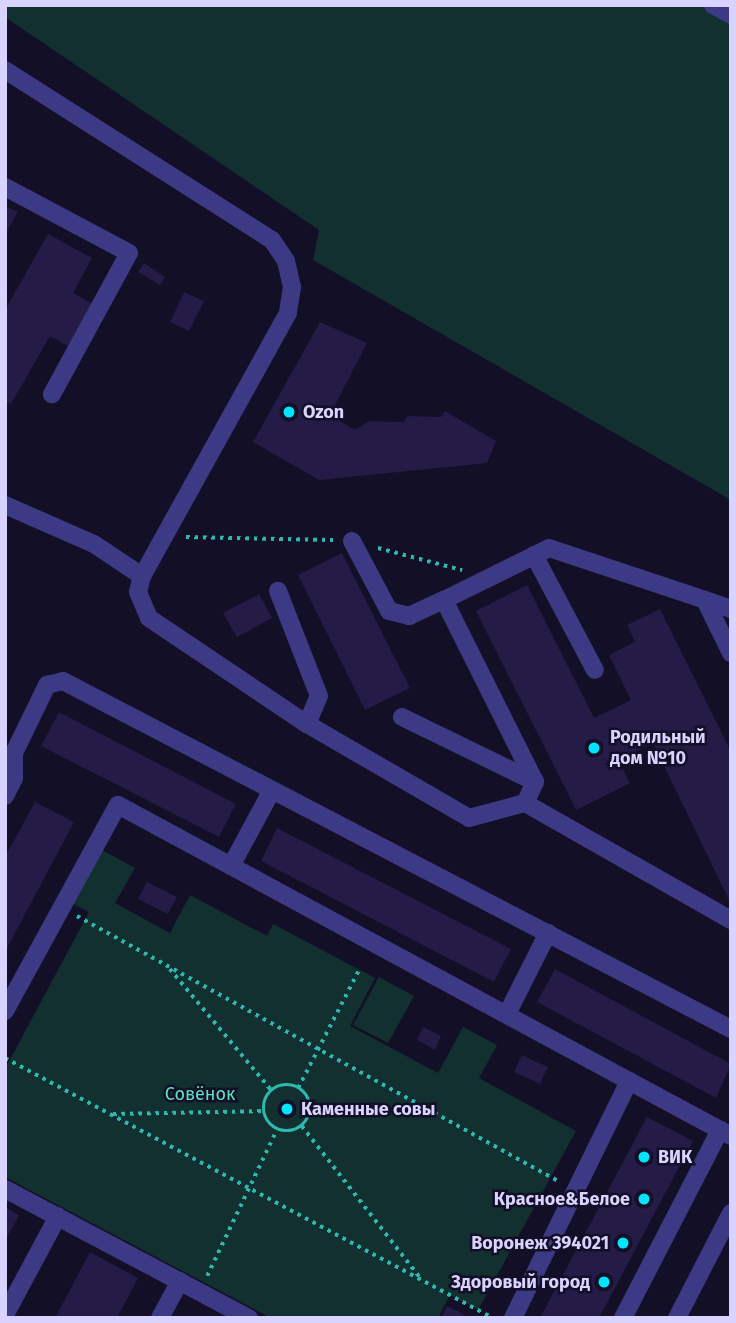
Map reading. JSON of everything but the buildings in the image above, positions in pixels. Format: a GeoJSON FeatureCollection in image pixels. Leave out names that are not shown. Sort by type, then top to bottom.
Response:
{"type":"FeatureCollection","features":[{"type":"Feature","properties":{"kind":"street"},"geometry":{"type":"LineString","coordinates":[[713,5],[731,15]]}},
{"type":"Feature","properties":{"kind":"street"},"geometry":{"type":"LineString","coordinates":[[5,70],[272,240],[286,261],[292,287],[288,313],[142,576],[139,597],[149,618],[307,724],[468,818],[526,803],[731,920]]}},
{"type":"Feature","properties":{"kind":"street"},"geometry":{"type":"LineString","coordinates":[[5,187],[129,253],[52,394]]}},
{"type":"Feature","properties":{"kind":"street"},"geometry":{"type":"LineString","coordinates":[[5,505],[94,544],[142,576]]}},
{"type":"Feature","properties":{"kind":"street"},"geometry":{"type":"LineString","coordinates":[[352,541],[389,611],[409,615],[549,548],[731,609]]}},
{"type":"Feature","properties":{"kind":"street"},"geometry":{"type":"LineString","coordinates":[[534,555],[595,670]]}},
{"type":"Feature","properties":{"kind":"street"},"geometry":{"type":"LineString","coordinates":[[278,591],[319,696],[307,724]]}},
{"type":"Feature","properties":{"kind":"street"},"geometry":{"type":"LineString","coordinates":[[444,600],[535,782],[526,803]]}},
{"type":"Feature","properties":{"kind":"street"},"geometry":{"type":"LineString","coordinates":[[705,600],[731,653]]}},
{"type":"Feature","properties":{"kind":"street"},"geometry":{"type":"LineString","coordinates":[[5,796],[14,778],[14,753],[47,685],[63,681],[271,792],[731,1029]]}},
{"type":"Feature","properties":{"kind":"street"},"geometry":{"type":"LineString","coordinates":[[401,717],[535,782]]}},
{"type":"Feature","properties":{"kind":"street"},"geometry":{"type":"LineString","coordinates":[[231,866],[271,792]]}},
{"type":"Feature","properties":{"kind":"street"},"geometry":{"type":"LineString","coordinates":[[5,1011],[118,805],[725,1133],[624,1318]]}},
{"type":"Feature","properties":{"kind":"street"},"geometry":{"type":"LineString","coordinates":[[507,1014],[548,933]]}},
{"type":"Feature","properties":{"kind":"street"},"geometry":{"type":"LineString","coordinates":[[513,1318],[629,1081]]}},
{"type":"Feature","properties":{"kind":"street"},"geometry":{"type":"LineString","coordinates":[[5,1189],[249,1318]]}},
{"type":"Feature","properties":{"kind":"street"},"geometry":{"type":"LineString","coordinates":[[677,1318],[731,1213]]}},
{"type":"Feature","properties":{"kind":"street"},"geometry":{"type":"LineString","coordinates":[[5,1315],[58,1216]]}},
{"type":"Feature","properties":{"kind":"street"},"geometry":{"type":"LineString","coordinates":[[160,1318],[180,1281]]}},
{"type":"Feature","properties":{"kind":"path"},"geometry":{"type":"LineString","coordinates":[[163,537],[352,541],[489,578]]}},
{"type":"Feature","properties":{"kind":"path"},"geometry":{"type":"LineString","coordinates":[[62,907],[575,1192]]}},
{"type":"Feature","properties":{"kind":"path"},"geometry":{"type":"LineString","coordinates":[[168,966],[272,1091]]}},
{"type":"Feature","properties":{"kind":"path"},"geometry":{"type":"LineString","coordinates":[[298,1088],[359,970]]}},
{"type":"Feature","properties":{"kind":"path"},"geometry":{"type":"LineString","coordinates":[[5,1058],[493,1318]]}},
{"type":"Feature","properties":{"kind":"path"},"geometry":{"type":"LineString","coordinates":[[272,1091],[298,1088]]}},
{"type":"Feature","properties":{"kind":"path"},"geometry":{"type":"LineString","coordinates":[[298,1088],[310,1111]]}},
{"type":"Feature","properties":{"kind":"path"},"geometry":{"type":"LineString","coordinates":[[264,1111],[272,1091]]}},
{"type":"Feature","properties":{"kind":"path"},"geometry":{"type":"LineString","coordinates":[[111,1114],[264,1111]]}},
{"type":"Feature","properties":{"kind":"path"},"geometry":{"type":"LineString","coordinates":[[264,1111],[277,1129]]}},
{"type":"Feature","properties":{"kind":"path"},"geometry":{"type":"LineString","coordinates":[[310,1111],[432,1112]]}},
{"type":"Feature","properties":{"kind":"path"},"geometry":{"type":"LineString","coordinates":[[302,1126],[310,1111]]}},
{"type":"Feature","properties":{"kind":"path"},"geometry":{"type":"LineString","coordinates":[[277,1129],[302,1126]]}},
{"type":"Feature","properties":{"kind":"path"},"geometry":{"type":"LineString","coordinates":[[302,1126],[423,1281]]}},
{"type":"Feature","properties":{"kind":"path"},"geometry":{"type":"LineString","coordinates":[[204,1282],[277,1129]]}},
{"type":"Feature","properties":{"kind":"green space"},"geometry":{"type":"Polygon","coordinates":[[[5,5],[731,5],[731,500],[313,260],[319,230],[5,17],[5,5]]]}},
{"type":"Feature","properties":{"kind":"green space","name":"Совёнок"},"geometry":{"type":"Polygon","coordinates":[[[102,850],[135,868],[115,903],[170,933],[190,895],[267,936],[273,924],[375,978],[350,1026],[438,1073],[463,1027],[497,1045],[479,1078],[576,1131],[478,1310],[450,1295],[438,1318],[271,1318],[5,1177],[5,1069],[89,912],[73,904],[102,850]]]}},
{"type":"Feature","properties":{"kind":"green space"},"geometry":{"type":"Polygon","coordinates":[[[379,977],[414,996],[388,1043],[353,1025],[379,977]]]}},
{"type":"Feature","properties":{"kind":"place","name":"Ozon"},"geometry":{"type":"Point","coordinates":[289,412]}},
{"type":"Feature","properties":{"kind":"place","name":"Родильный дом №10"},"geometry":{"type":"Point","coordinates":[594,748]}},
{"type":"Feature","properties":{"kind":"place","name":"Каменные совы"},"geometry":{"type":"Point","coordinates":[287,1109]}},
{"type":"Feature","properties":{"kind":"place","name":"ВИК"},"geometry":{"type":"Point","coordinates":[644,1157]}},
{"type":"Feature","properties":{"kind":"place","name":"Красное&Белое"},"geometry":{"type":"Point","coordinates":[644,1199]}},
{"type":"Feature","properties":{"kind":"place","name":"Воронеж 394021"},"geometry":{"type":"Point","coordinates":[623,1243]}},
{"type":"Feature","properties":{"kind":"place","name":"Здоровый город"},"geometry":{"type":"Point","coordinates":[604,1282]}}]}
